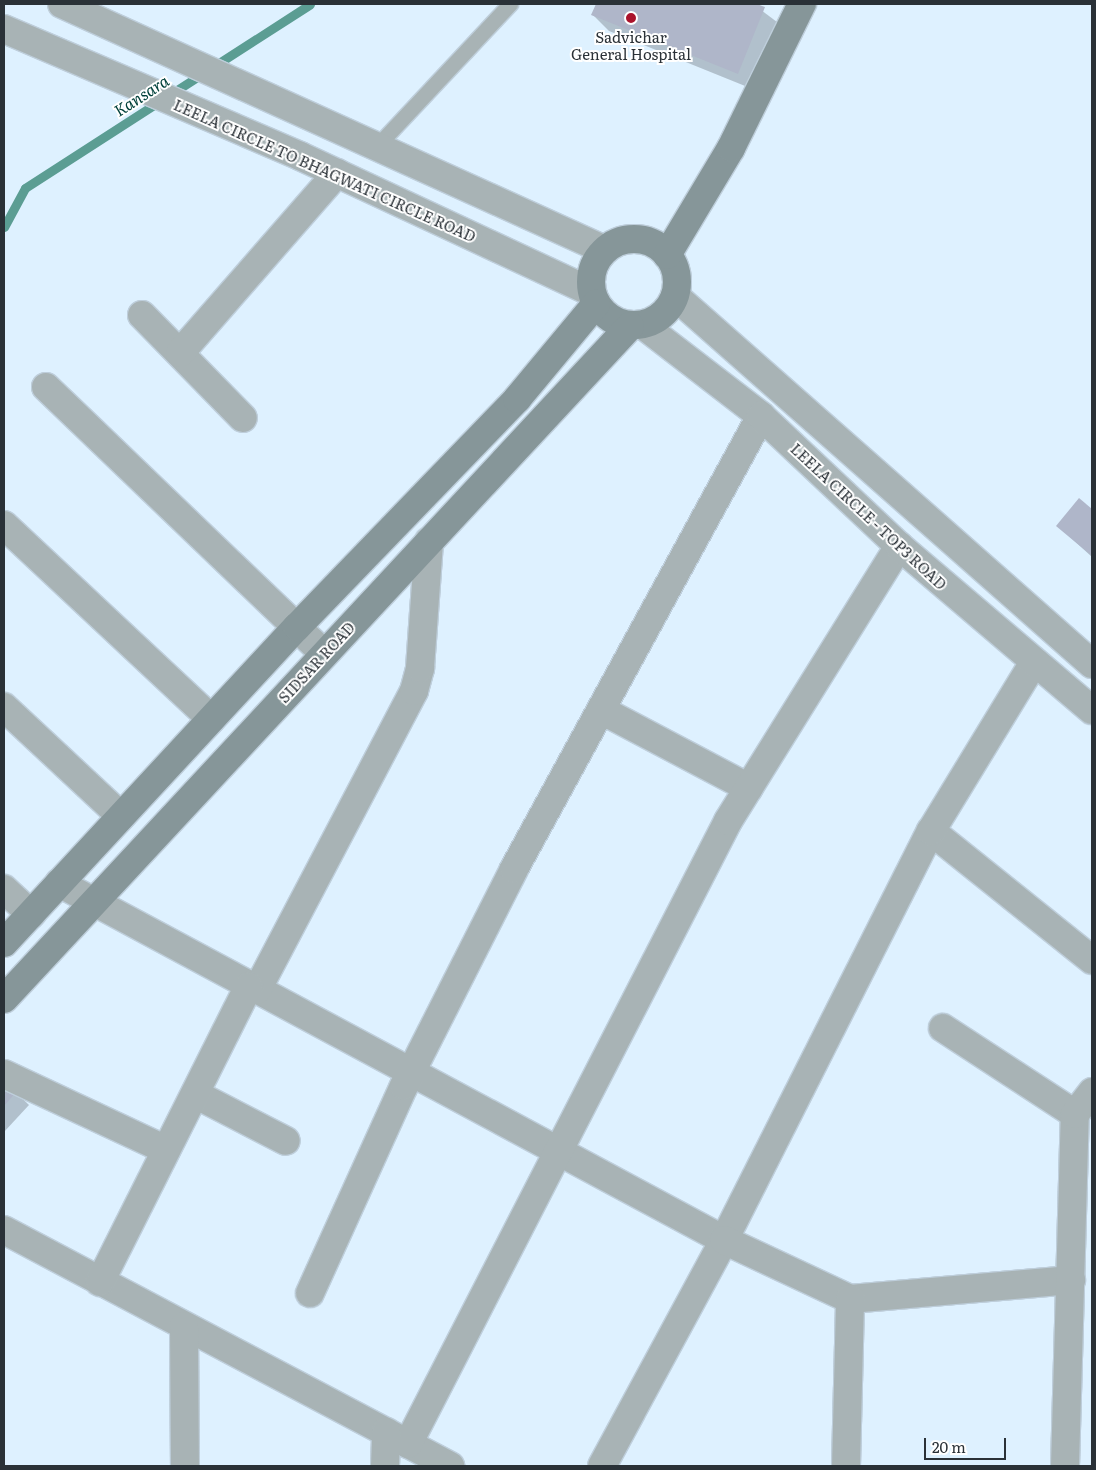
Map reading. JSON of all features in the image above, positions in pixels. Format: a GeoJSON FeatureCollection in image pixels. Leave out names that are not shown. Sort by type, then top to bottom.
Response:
{"type":"FeatureCollection","features":[{"type":"Feature","properties":{"kind":"main road"},"geometry":{"type":"LineString","coordinates":[[667,255],[731,148],[802,4]]}},
{"type":"Feature","properties":{"kind":"main road"},"geometry":{"type":"LineString","coordinates":[[628,239],[642,240],[667,255],[678,282],[675,296],[657,319],[637,325],[604,315],[593,297],[594,264],[605,250],[628,239]]}},
{"type":"Feature","properties":{"kind":"main road"},"geometry":{"type":"LineString","coordinates":[[4,943],[297,627],[517,399],[593,297]]}},
{"type":"Feature","properties":{"kind":"main road","name":"SIDSAR ROAD"},"geometry":{"type":"LineString","coordinates":[[4,999],[429,541],[637,325]]}},
{"type":"Feature","properties":{"kind":"street"},"geometry":{"type":"LineString","coordinates":[[62,4],[605,250]]}},
{"type":"Feature","properties":{"kind":"street","name":"LEELA CIRCLE TO BHAGWATI CIRCLE ROAD"},"geometry":{"type":"LineString","coordinates":[[4,28],[300,156],[593,297]]}},
{"type":"Feature","properties":{"kind":"street"},"geometry":{"type":"LineString","coordinates":[[180,353],[337,173]]}},
{"type":"Feature","properties":{"kind":"street"},"geometry":{"type":"LineString","coordinates":[[675,296],[1092,664]]}},
{"type":"Feature","properties":{"kind":"street"},"geometry":{"type":"LineString","coordinates":[[142,315],[243,418]]}},
{"type":"Feature","properties":{"kind":"street","name":"LEELA CIRCLE - TOP3 ROAD"},"geometry":{"type":"LineString","coordinates":[[637,325],[761,416],[899,546],[1092,710]]}},
{"type":"Feature","properties":{"kind":"street"},"geometry":{"type":"LineString","coordinates":[[46,387],[324,654]]}},
{"type":"Feature","properties":{"kind":"street"},"geometry":{"type":"LineString","coordinates":[[310,1293],[411,1072],[601,710],[761,416]]}},
{"type":"Feature","properties":{"kind":"street"},"geometry":{"type":"LineString","coordinates":[[4,525],[211,719]]}},
{"type":"Feature","properties":{"kind":"street"},"geometry":{"type":"LineString","coordinates":[[100,1282],[195,1094],[416,685],[429,541]]}},
{"type":"Feature","properties":{"kind":"street"},"geometry":{"type":"LineString","coordinates":[[385,1466],[397,1438],[561,1153],[748,788],[899,546]]}},
{"type":"Feature","properties":{"kind":"street"},"geometry":{"type":"LineString","coordinates":[[1009,640],[1032,612]]}},
{"type":"Feature","properties":{"kind":"street"},"geometry":{"type":"LineString","coordinates":[[602,1466],[724,1240],[931,831],[1034,662]]}},
{"type":"Feature","properties":{"kind":"street"},"geometry":{"type":"LineString","coordinates":[[4,707],[121,816]]}},
{"type":"Feature","properties":{"kind":"street"},"geometry":{"type":"LineString","coordinates":[[601,710],[748,788]]}},
{"type":"Feature","properties":{"kind":"street"},"geometry":{"type":"LineString","coordinates":[[931,831],[1092,960]]}},
{"type":"Feature","properties":{"kind":"street"},"geometry":{"type":"LineString","coordinates":[[59,883],[724,1240],[850,1299],[1071,1280]]}},
{"type":"Feature","properties":{"kind":"street"},"geometry":{"type":"LineString","coordinates":[[4,889],[30,914]]}},
{"type":"Feature","properties":{"kind":"street"},"geometry":{"type":"LineString","coordinates":[[943,1028],[1076,1114]]}},
{"type":"Feature","properties":{"kind":"street"},"geometry":{"type":"LineString","coordinates":[[4,1074],[166,1150]]}},
{"type":"Feature","properties":{"kind":"street"},"geometry":{"type":"LineString","coordinates":[[1066,1466],[1076,1114],[1092,1092]]}},
{"type":"Feature","properties":{"kind":"street"},"geometry":{"type":"LineString","coordinates":[[195,1094],[286,1141]]}},
{"type":"Feature","properties":{"kind":"street"},"geometry":{"type":"LineString","coordinates":[[4,1230],[450,1466]]}},
{"type":"Feature","properties":{"kind":"street"},"geometry":{"type":"LineString","coordinates":[[846,1466],[850,1299]]}},
{"type":"Feature","properties":{"kind":"street"},"geometry":{"type":"LineString","coordinates":[[184,1326],[185,1466]]}},
{"type":"Feature","properties":{"kind":"lane"},"geometry":{"type":"LineString","coordinates":[[377,146],[510,4]]}},
{"type":"Feature","properties":{"kind":"building"},"geometry":{"type":"Polygon","coordinates":[[[596,4],[757,4],[765,7],[738,74],[591,15],[596,4]]]}},
{"type":"Feature","properties":{"kind":"building"},"geometry":{"type":"Polygon","coordinates":[[[1079,498],[1092,509],[1092,556],[1056,526],[1079,498]]]}},
{"type":"Feature","properties":{"kind":"building"},"geometry":{"type":"Polygon","coordinates":[[[4,1079],[17,1091],[4,1106],[4,1079]]]}},
{"type":"Feature","properties":{"kind":"waterway","name":"Kansara"},"geometry":{"type":"LineString","coordinates":[[4,227],[25,188],[310,4]]}},
{"type":"Feature","properties":{"kind":"place","name":"Sadvichar General Hospital"},"geometry":{"type":"Point","coordinates":[631,18]}}]}
